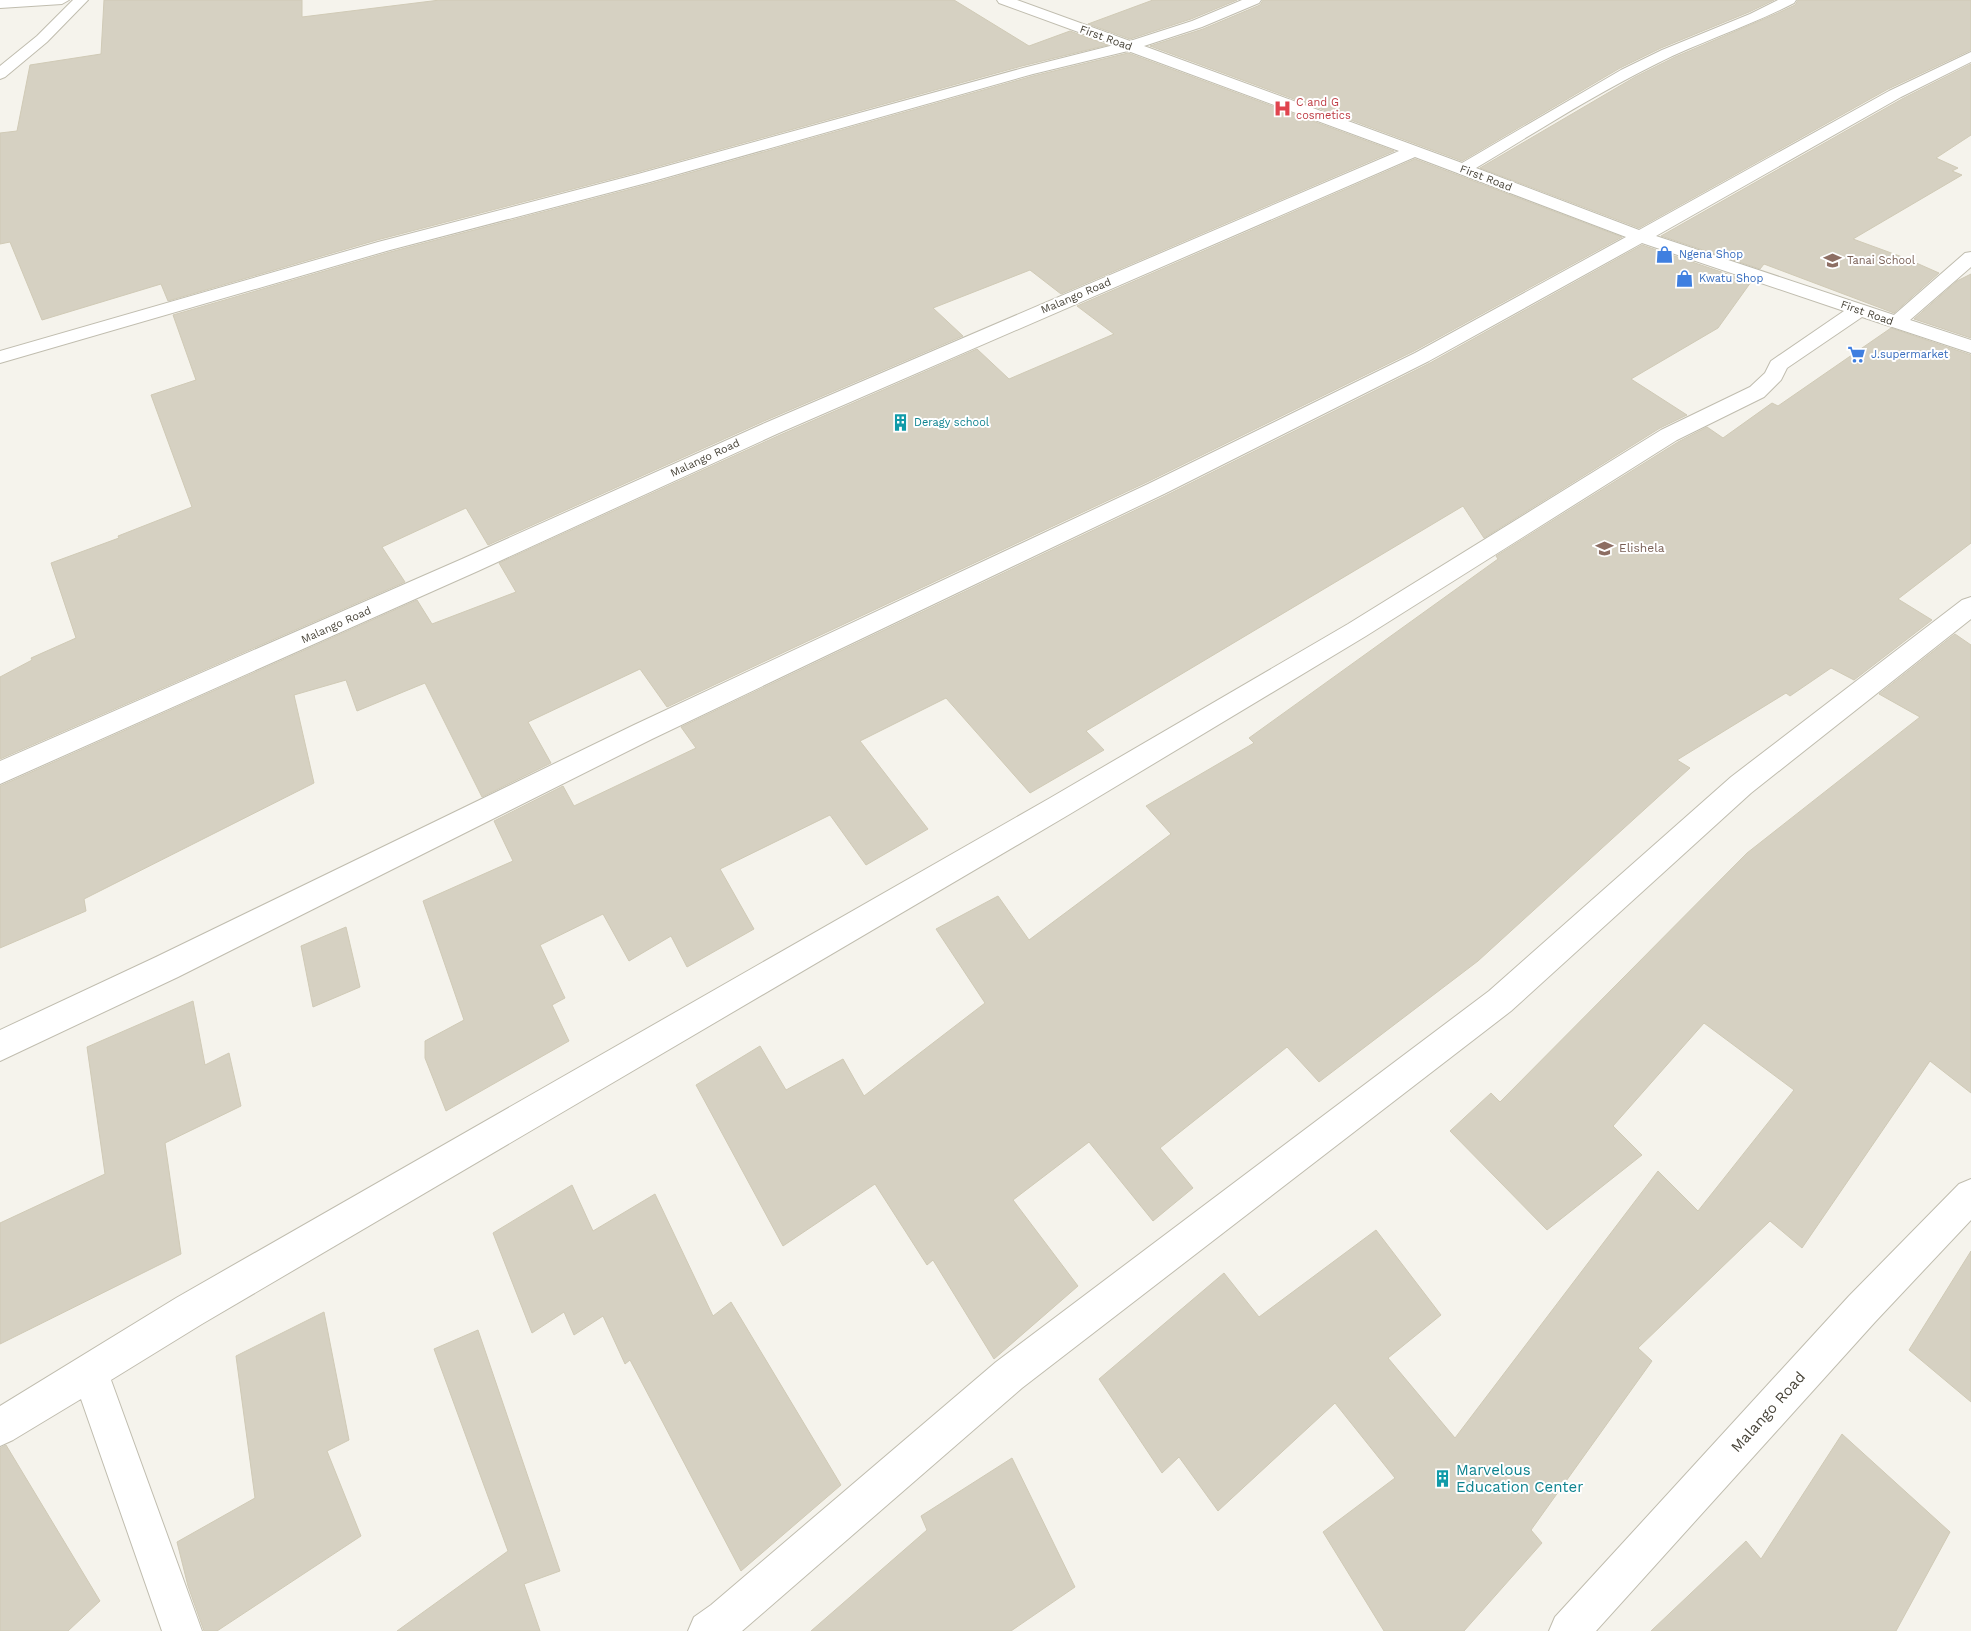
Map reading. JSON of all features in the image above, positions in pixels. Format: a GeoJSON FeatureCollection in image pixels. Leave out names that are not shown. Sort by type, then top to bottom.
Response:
{"type":"FeatureCollection","features":[{"type":"Feature","properties":{"kind":"street"},"geometry":{"type":"LineString","coordinates":[[0,4],[62,0]]}},
{"type":"Feature","properties":{"kind":"street"},"geometry":{"type":"LineString","coordinates":[[0,74],[42,39],[81,0]]}},
{"type":"Feature","properties":{"kind":"street","name":"First Road"},"geometry":{"type":"LineString","coordinates":[[1004,0],[1639,236],[1971,347]]}},
{"type":"Feature","properties":{"kind":"street"},"geometry":{"type":"LineString","coordinates":[[0,357],[384,246],[644,178],[1028,71],[1130,46],[1197,24],[1254,0]]}},
{"type":"Feature","properties":{"kind":"street"},"geometry":{"type":"LineString","coordinates":[[1463,169],[1599,88],[1652,60],[1712,36],[1789,0]]}},
{"type":"Feature","properties":{"kind":"street"},"geometry":{"type":"LineString","coordinates":[[0,1046],[167,967],[643,732],[1156,489],[1422,356],[1789,155],[1895,94],[1971,56]]}},
{"type":"Feature","properties":{"kind":"street","name":"Malango Road"},"geometry":{"type":"LineString","coordinates":[[0,773],[470,565],[781,424],[1414,151]]}},
{"type":"Feature","properties":{"kind":"street"},"geometry":{"type":"LineString","coordinates":[[1896,323],[1971,257]]}},
{"type":"Feature","properties":{"kind":"street"},"geometry":{"type":"LineString","coordinates":[[0,1427],[189,1311],[1060,806],[1349,635],[1669,435],[1758,392],[1774,376],[1778,365],[1810,341],[1859,310]]}},
{"type":"Feature","properties":{"kind":"street"},"geometry":{"type":"LineString","coordinates":[[708,1631],[1009,1375],[1500,1001],[1741,786],[1971,606]]}},
{"type":"Feature","properties":{"kind":"street","name":"Malango Road"},"geometry":{"type":"LineString","coordinates":[[1569,1631],[1862,1309],[1971,1196]]}},
{"type":"Feature","properties":{"kind":"street"},"geometry":{"type":"LineString","coordinates":[[90,1373],[182,1631]]}},
{"type":"Feature","properties":{"kind":"building"},"geometry":{"type":"Polygon","coordinates":[[[104,0],[302,0],[302,17],[440,0],[954,0],[1029,46],[1070,31],[1108,45],[1022,66],[638,172],[377,240],[168,301],[161,284],[42,320],[10,242],[0,244],[0,133],[17,131],[30,65],[101,54],[104,0]]]}},
{"type":"Feature","properties":{"kind":"building"},"geometry":{"type":"Polygon","coordinates":[[[1153,0],[1237,0],[1191,19],[1130,39],[1088,24],[1153,0]]]}},
{"type":"Feature","properties":{"kind":"building"},"geometry":{"type":"Polygon","coordinates":[[[1263,0],[1774,0],[1661,48],[1620,68],[1462,161],[1150,46],[1203,29],[1260,5],[1263,0]]]}},
{"type":"Feature","properties":{"kind":"building"},"geometry":{"type":"Polygon","coordinates":[[[1798,0],[1971,0],[1971,50],[1888,89],[1639,228],[1480,168],[1635,77],[1675,57],[1795,5],[1798,0]]]}},
{"type":"Feature","properties":{"kind":"building"},"geometry":{"type":"Polygon","coordinates":[[[1128,53],[1394,151],[1061,294],[1030,270],[933,308],[963,336],[764,421],[488,545],[466,508],[382,547],[405,582],[0,759],[0,677],[32,660],[31,658],[76,638],[51,563],[119,538],[118,536],[192,507],[151,395],[196,380],[173,315],[390,252],[650,184],[1033,76],[1128,53]]]}},
{"type":"Feature","properties":{"kind":"building"},"geometry":{"type":"Polygon","coordinates":[[[1971,64],[1971,135],[1936,158],[1958,168],[1952,171],[1962,175],[1853,239],[1939,273],[1894,313],[1764,264],[1760,269],[1661,236],[1902,99],[1971,64]]]}},
{"type":"Feature","properties":{"kind":"building"},"geometry":{"type":"Polygon","coordinates":[[[1415,159],[1622,237],[1414,351],[1147,482],[667,707],[640,669],[528,722],[551,763],[482,797],[425,683],[357,711],[346,680],[294,695],[314,783],[84,899],[86,911],[0,948],[0,786],[417,600],[432,624],[516,592],[499,563],[780,435],[977,349],[1009,379],[1114,334],[1077,306],[1415,159]]]}},
{"type":"Feature","properties":{"kind":"building"},"geometry":{"type":"Polygon","coordinates":[[[1642,245],[1751,282],[1718,328],[1631,379],[1687,415],[1660,428],[1484,538],[1463,506],[1086,731],[1104,750],[1030,793],[946,698],[860,741],[928,829],[866,865],[830,815],[720,869],[754,929],[687,967],[671,936],[629,961],[603,914],[540,945],[565,998],[552,1005],[569,1041],[446,1111],[425,1058],[425,1041],[464,1020],[423,901],[513,861],[494,821],[563,786],[574,806],[696,748],[681,727],[1165,496],[1430,363],[1642,245]]]}},
{"type":"Feature","properties":{"kind":"building"},"geometry":{"type":"Polygon","coordinates":[[[1971,274],[1971,338],[1914,319],[1957,281],[1971,274]]]}},
{"type":"Feature","properties":{"kind":"building"},"geometry":{"type":"Polygon","coordinates":[[[1891,328],[1971,355],[1971,543],[1898,599],[1932,620],[1854,680],[1831,668],[1790,696],[1786,693],[1677,760],[1690,768],[1478,961],[1319,1082],[1287,1047],[1160,1148],[1193,1188],[1153,1221],[1089,1142],[1013,1200],[1078,1286],[994,1359],[933,1260],[927,1265],[875,1184],[783,1246],[696,1085],[760,1046],[786,1090],[843,1059],[864,1096],[985,1003],[936,929],[998,896],[1029,940],[1171,834],[1146,806],[1254,743],[1249,738],[1498,559],[1496,556],[1678,442],[1707,427],[1723,438],[1772,403],[1778,406],[1891,328]]]}},
{"type":"Feature","properties":{"kind":"building"},"geometry":{"type":"Polygon","coordinates":[[[1955,634],[1971,645],[1971,1093],[1930,1061],[1802,1248],[1770,1221],[1638,1348],[1652,1361],[1531,1530],[1542,1543],[1464,1631],[1384,1631],[1323,1532],[1395,1478],[1335,1403],[1218,1511],[1179,1457],[1162,1473],[1099,1379],[1224,1273],[1259,1317],[1376,1230],[1441,1315],[1388,1358],[1455,1438],[1658,1171],[1698,1211],[1794,1090],[1704,1023],[1613,1126],[1642,1155],[1547,1230],[1450,1131],[1491,1093],[1500,1102],[1747,853],[1920,717],[1879,694],[1955,634]]]}},
{"type":"Feature","properties":{"kind":"building"},"geometry":{"type":"Polygon","coordinates":[[[346,927],[360,987],[313,1007],[301,946],[346,927]]]}},
{"type":"Feature","properties":{"kind":"building"},"geometry":{"type":"Polygon","coordinates":[[[193,1001],[205,1065],[229,1053],[241,1106],[165,1143],[181,1254],[0,1344],[0,1223],[105,1174],[87,1047],[193,1001]]]}},
{"type":"Feature","properties":{"kind":"building"},"geometry":{"type":"Polygon","coordinates":[[[572,1185],[593,1231],[655,1194],[713,1316],[731,1302],[841,1485],[741,1571],[630,1360],[625,1364],[603,1316],[574,1335],[564,1312],[532,1333],[493,1233],[572,1185]]]}},
{"type":"Feature","properties":{"kind":"building"},"geometry":{"type":"Polygon","coordinates":[[[1971,1251],[1971,1402],[1909,1350],[1971,1251]]]}},
{"type":"Feature","properties":{"kind":"building"},"geometry":{"type":"Polygon","coordinates":[[[324,1312],[349,1440],[327,1451],[361,1536],[217,1631],[204,1631],[188,1586],[177,1542],[255,1498],[236,1356],[324,1312]]]}},
{"type":"Feature","properties":{"kind":"building"},"geometry":{"type":"Polygon","coordinates":[[[478,1330],[560,1571],[524,1584],[540,1631],[397,1631],[508,1551],[434,1349],[478,1330]]]}},
{"type":"Feature","properties":{"kind":"building"},"geometry":{"type":"Polygon","coordinates":[[[1842,1434],[1950,1532],[1896,1631],[1651,1631],[1746,1541],[1761,1559],[1842,1434]]]}},
{"type":"Feature","properties":{"kind":"building"},"geometry":{"type":"Polygon","coordinates":[[[6,1445],[100,1601],[68,1631],[0,1631],[0,1448],[6,1445]]]}},
{"type":"Feature","properties":{"kind":"building"},"geometry":{"type":"Polygon","coordinates":[[[1012,1458],[1075,1587],[1011,1631],[811,1631],[927,1530],[921,1516],[1012,1458]]]}},
{"type":"Feature","properties":{"kind":"place","name":"C and G cosmetics"},"geometry":{"type":"Point","coordinates":[1282,108]}},
{"type":"Feature","properties":{"kind":"place","name":"Ngena Shop"},"geometry":{"type":"Point","coordinates":[1665,254]}},
{"type":"Feature","properties":{"kind":"place","name":"Tanai School"},"geometry":{"type":"Point","coordinates":[1833,260]}},
{"type":"Feature","properties":{"kind":"place","name":"Kwatu Shop"},"geometry":{"type":"Point","coordinates":[1685,278]}},
{"type":"Feature","properties":{"kind":"place","name":"J.supermarket"},"geometry":{"type":"Point","coordinates":[1857,354]}},
{"type":"Feature","properties":{"kind":"place","name":"Deragy school"},"geometry":{"type":"Point","coordinates":[900,422]}},
{"type":"Feature","properties":{"kind":"place","name":"Elishela"},"geometry":{"type":"Point","coordinates":[1605,548]}},
{"type":"Feature","properties":{"kind":"place","name":"Marvelous Education Center"},"geometry":{"type":"Point","coordinates":[1442,1479]}}]}
